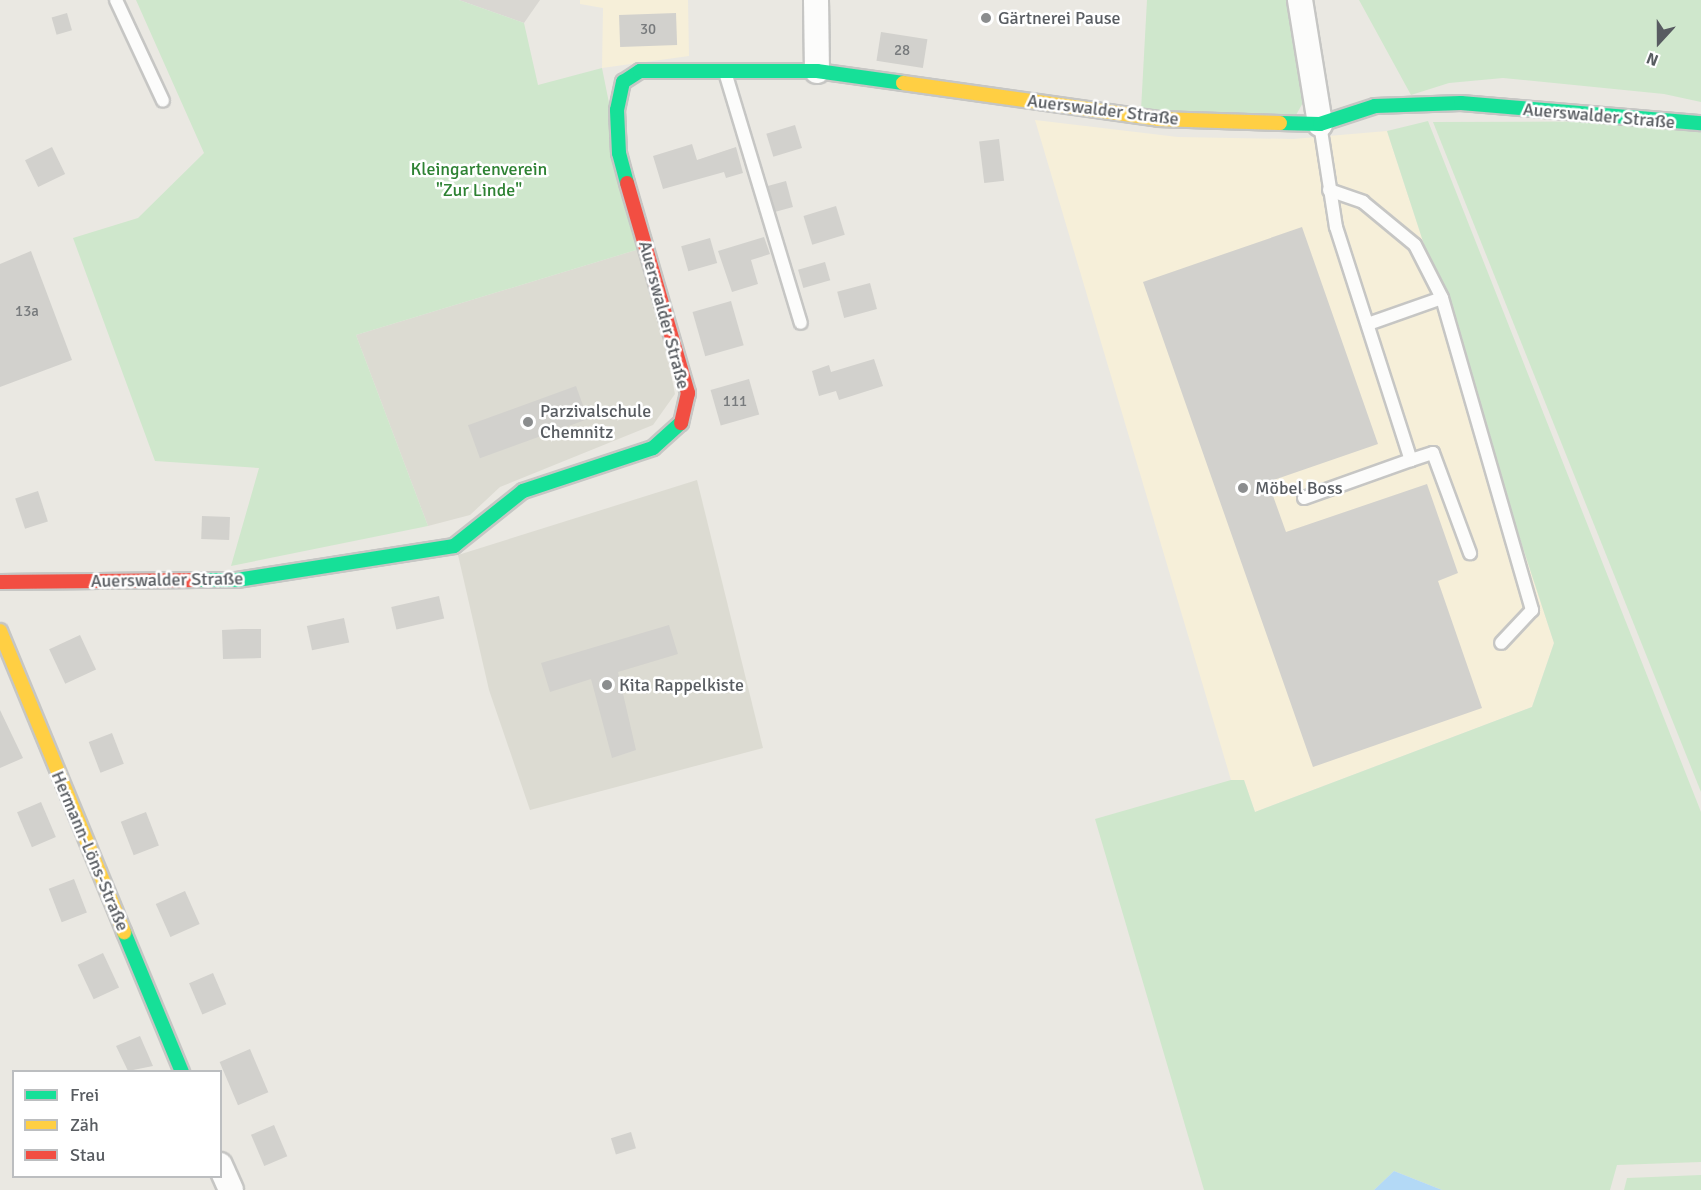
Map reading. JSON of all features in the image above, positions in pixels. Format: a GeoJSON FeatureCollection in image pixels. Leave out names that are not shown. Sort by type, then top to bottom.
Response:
{"type":"FeatureCollection","features":[{"type":"Feature","properties":{"kind":"street"},"geometry":{"type":"LineString","coordinates":[[816,0],[817,71]]}},
{"type":"Feature","properties":{"kind":"street"},"geometry":{"type":"LineString","coordinates":[[1300,0],[1320,124]]}},
{"type":"Feature","properties":{"kind":"street","name":"Auerswalder Straße"},"geometry":{"type":"LineString","coordinates":[[0,582],[237,580],[454,546],[523,491],[653,448],[680,427],[688,393],[619,153],[617,110],[622,82],[640,71],[817,71],[1158,120],[1320,124],[1375,106],[1461,104],[1701,123]]}},
{"type":"Feature","properties":{"kind":"street","name":"Hermann-Löns-Straße"},"geometry":{"type":"LineString","coordinates":[[0,631],[182,1070]]}},
{"type":"Feature","properties":{"kind":"street"},"geometry":{"type":"LineString","coordinates":[[222,1170],[231,1190]]}},
{"type":"Feature","properties":{"kind":"lane"},"geometry":{"type":"LineString","coordinates":[[116,0],[164,100]]}},
{"type":"Feature","properties":{"kind":"lane"},"geometry":{"type":"LineString","coordinates":[[725,72],[801,323]]}},
{"type":"Feature","properties":{"kind":"lane"},"geometry":{"type":"LineString","coordinates":[[1320,124],[1329,190],[1411,460]]}},
{"type":"Feature","properties":{"kind":"lane"},"geometry":{"type":"LineString","coordinates":[[1329,190],[1363,202],[1415,245],[1442,298],[1532,610],[1501,643]]}},
{"type":"Feature","properties":{"kind":"lane"},"geometry":{"type":"LineString","coordinates":[[1368,324],[1442,298]]}},
{"type":"Feature","properties":{"kind":"lane"},"geometry":{"type":"LineString","coordinates":[[1304,498],[1433,453],[1470,553]]}},
{"type":"Feature","properties":{"kind":"shaded area"},"geometry":{"type":"Polygon","coordinates":[[[459,0],[540,0],[524,23],[459,0]]]}},
{"type":"Feature","properties":{"kind":"shaded area"},"geometry":{"type":"Polygon","coordinates":[[[580,0],[688,0],[689,56],[602,68],[603,8],[580,4],[580,0]]]}},
{"type":"Feature","properties":{"kind":"shaded area"},"geometry":{"type":"Polygon","coordinates":[[[1035,120],[1178,137],[1293,139],[1387,131],[1554,643],[1532,707],[1255,812],[1244,780],[1231,780],[1035,120]]]}},
{"type":"Feature","properties":{"kind":"shaded area"},"geometry":{"type":"Polygon","coordinates":[[[646,247],[675,394],[653,425],[500,487],[470,515],[428,526],[356,335],[646,247]]]}},
{"type":"Feature","properties":{"kind":"shaded area"},"geometry":{"type":"Polygon","coordinates":[[[697,480],[763,748],[530,810],[489,690],[458,555],[697,480]]]}},
{"type":"Feature","properties":{"kind":"green space","name":"Kleingartenverein \"Zur Linde\""},"geometry":{"type":"Polygon","coordinates":[[[136,0],[459,0],[524,23],[538,85],[602,68],[619,153],[646,247],[356,335],[428,526],[231,566],[259,468],[155,461],[73,238],[138,218],[204,153],[136,0]]]}},
{"type":"Feature","properties":{"kind":"green space"},"geometry":{"type":"Polygon","coordinates":[[[1147,0],[1286,0],[1305,99],[1296,115],[1141,110],[1147,0]]]}},
{"type":"Feature","properties":{"kind":"green space"},"geometry":{"type":"Polygon","coordinates":[[[1359,0],[1701,0],[1701,102],[1664,94],[1503,78],[1449,83],[1411,95],[1359,0]]]}},
{"type":"Feature","properties":{"kind":"green space"},"geometry":{"type":"Polygon","coordinates":[[[1428,121],[1701,812],[1701,1162],[1617,1165],[1610,1190],[1442,1190],[1394,1171],[1374,1190],[1204,1190],[1095,819],[1231,780],[1244,780],[1255,812],[1532,707],[1554,643],[1387,131],[1428,121]]]}},
{"type":"Feature","properties":{"kind":"green space"},"geometry":{"type":"Polygon","coordinates":[[[1701,121],[1701,792],[1433,122],[1701,121]]]}},
{"type":"Feature","properties":{"kind":"green space"},"geometry":{"type":"Polygon","coordinates":[[[1701,1175],[1701,1190],[1624,1190],[1627,1178],[1701,1175]]]}},
{"type":"Feature","properties":{"kind":"water"},"geometry":{"type":"Polygon","coordinates":[[[1394,1171],[1442,1190],[1374,1190],[1394,1171]]]}},
{"type":"Feature","properties":{"kind":"building"},"geometry":{"type":"Polygon","coordinates":[[[67,13],[72,30],[57,35],[52,17],[67,13]]]}},
{"type":"Feature","properties":{"kind":"building"},"geometry":{"type":"Polygon","coordinates":[[[676,13],[677,45],[620,47],[619,15],[676,13]]]}},
{"type":"Feature","properties":{"kind":"building"},"geometry":{"type":"Polygon","coordinates":[[[881,32],[927,39],[923,68],[876,61],[881,32]]]}},
{"type":"Feature","properties":{"kind":"building"},"geometry":{"type":"Polygon","coordinates":[[[795,125],[802,148],[773,157],[766,134],[795,125]]]}},
{"type":"Feature","properties":{"kind":"building"},"geometry":{"type":"Polygon","coordinates":[[[999,139],[1004,181],[984,183],[979,141],[999,139]]]}},
{"type":"Feature","properties":{"kind":"building"},"geometry":{"type":"Polygon","coordinates":[[[692,144],[697,160],[736,147],[743,173],[726,178],[724,172],[663,189],[653,156],[692,144]]]}},
{"type":"Feature","properties":{"kind":"building"},"geometry":{"type":"Polygon","coordinates":[[[52,147],[65,174],[38,187],[25,160],[52,147]]]}},
{"type":"Feature","properties":{"kind":"building"},"geometry":{"type":"Polygon","coordinates":[[[786,181],[793,207],[775,212],[768,186],[786,181]]]}},
{"type":"Feature","properties":{"kind":"building"},"geometry":{"type":"Polygon","coordinates":[[[836,206],[845,235],[812,245],[803,216],[836,206]]]}},
{"type":"Feature","properties":{"kind":"building","name":"Möbel Boss"},"geometry":{"type":"Polygon","coordinates":[[[1302,227],[1378,444],[1268,482],[1286,532],[1427,484],[1458,573],[1438,581],[1482,708],[1313,767],[1143,282],[1302,227]]]}},
{"type":"Feature","properties":{"kind":"building"},"geometry":{"type":"Polygon","coordinates":[[[764,237],[770,254],[751,260],[758,284],[732,292],[718,251],[764,237]]]}},
{"type":"Feature","properties":{"kind":"building"},"geometry":{"type":"Polygon","coordinates":[[[710,238],[717,263],[688,271],[681,246],[710,238]]]}},
{"type":"Feature","properties":{"kind":"building"},"geometry":{"type":"Polygon","coordinates":[[[31,251],[72,360],[0,387],[0,264],[31,251]]]}},
{"type":"Feature","properties":{"kind":"building"},"geometry":{"type":"Polygon","coordinates":[[[825,262],[830,280],[803,288],[798,270],[825,262]]]}},
{"type":"Feature","properties":{"kind":"building"},"geometry":{"type":"Polygon","coordinates":[[[870,283],[877,309],[844,318],[837,292],[870,283]]]}},
{"type":"Feature","properties":{"kind":"building"},"geometry":{"type":"Polygon","coordinates":[[[731,301],[744,345],[705,356],[693,312],[731,301]]]}},
{"type":"Feature","properties":{"kind":"building"},"geometry":{"type":"Polygon","coordinates":[[[874,359],[883,386],[839,400],[836,391],[819,396],[812,371],[829,365],[831,372],[874,359]]]}},
{"type":"Feature","properties":{"kind":"building"},"geometry":{"type":"Polygon","coordinates":[[[749,379],[759,415],[721,426],[711,390],[749,379]]]}},
{"type":"Feature","properties":{"kind":"building","name":"Parzivalschule Chemnitz"},"geometry":{"type":"Polygon","coordinates":[[[576,386],[588,419],[480,458],[468,425],[576,386]]]}},
{"type":"Feature","properties":{"kind":"building"},"geometry":{"type":"Polygon","coordinates":[[[38,491],[48,521],[25,529],[15,498],[38,491]]]}},
{"type":"Feature","properties":{"kind":"building"},"geometry":{"type":"Polygon","coordinates":[[[202,516],[230,517],[229,540],[201,539],[202,516]]]}},
{"type":"Feature","properties":{"kind":"building"},"geometry":{"type":"Polygon","coordinates":[[[439,596],[444,618],[396,629],[391,607],[439,596]]]}},
{"type":"Feature","properties":{"kind":"building"},"geometry":{"type":"Polygon","coordinates":[[[344,618],[349,642],[312,650],[307,626],[344,618]]]}},
{"type":"Feature","properties":{"kind":"building","name":"Kita Rappelkiste"},"geometry":{"type":"Polygon","coordinates":[[[669,625],[678,654],[618,672],[636,750],[612,758],[591,679],[550,692],[541,663],[669,625]]]}},
{"type":"Feature","properties":{"kind":"building"},"geometry":{"type":"Polygon","coordinates":[[[261,629],[261,658],[223,659],[222,630],[261,629]]]}},
{"type":"Feature","properties":{"kind":"building"},"geometry":{"type":"Polygon","coordinates":[[[80,635],[96,669],[65,684],[49,649],[80,635]]]}},
{"type":"Feature","properties":{"kind":"building"},"geometry":{"type":"Polygon","coordinates":[[[0,710],[23,758],[0,768],[0,710]]]}},
{"type":"Feature","properties":{"kind":"building"},"geometry":{"type":"Polygon","coordinates":[[[112,733],[124,764],[100,773],[89,742],[112,733]]]}},
{"type":"Feature","properties":{"kind":"building"},"geometry":{"type":"Polygon","coordinates":[[[41,802],[56,837],[32,847],[17,812],[41,802]]]}},
{"type":"Feature","properties":{"kind":"building"},"geometry":{"type":"Polygon","coordinates":[[[146,812],[159,846],[134,855],[121,822],[146,812]]]}},
{"type":"Feature","properties":{"kind":"building"},"geometry":{"type":"Polygon","coordinates":[[[74,879],[87,913],[62,922],[49,889],[74,879]]]}},
{"type":"Feature","properties":{"kind":"building"},"geometry":{"type":"Polygon","coordinates":[[[185,891],[200,924],[170,937],[156,904],[185,891]]]}},
{"type":"Feature","properties":{"kind":"building"},"geometry":{"type":"Polygon","coordinates":[[[103,953],[119,987],[94,999],[78,965],[103,953]]]}},
{"type":"Feature","properties":{"kind":"building"},"geometry":{"type":"Polygon","coordinates":[[[213,973],[226,1004],[202,1014],[189,983],[213,973]]]}},
{"type":"Feature","properties":{"kind":"building"},"geometry":{"type":"Polygon","coordinates":[[[140,1036],[153,1066],[128,1070],[116,1046],[140,1036]]]}},
{"type":"Feature","properties":{"kind":"building"},"geometry":{"type":"Polygon","coordinates":[[[250,1049],[268,1092],[238,1105],[220,1062],[250,1049]]]}},
{"type":"Feature","properties":{"kind":"building"},"geometry":{"type":"Polygon","coordinates":[[[274,1125],[287,1156],[264,1166],[251,1135],[274,1125]]]}},
{"type":"Feature","properties":{"kind":"building"},"geometry":{"type":"Polygon","coordinates":[[[631,1132],[636,1148],[616,1154],[611,1138],[631,1132]]]}},
{"type":"Feature","properties":{"kind":"traffic: fast"},"geometry":{"type":"LineString","coordinates":[[627,183],[619,153],[617,110],[623,82],[640,71],[817,71],[903,83]]}},
{"type":"Feature","properties":{"kind":"traffic: fast"},"geometry":{"type":"LineString","coordinates":[[1280,123],[1320,124],[1375,106],[1461,103],[1701,123]]}},
{"type":"Feature","properties":{"kind":"traffic: fast"},"geometry":{"type":"LineString","coordinates":[[198,580],[237,580],[454,546],[523,491],[653,448],[681,423]]}},
{"type":"Feature","properties":{"kind":"traffic: fast"},"geometry":{"type":"LineString","coordinates":[[124,932],[181,1070]]}},
{"type":"Feature","properties":{"kind":"traffic: slow"},"geometry":{"type":"LineString","coordinates":[[903,83],[1158,119],[1280,123]]}},
{"type":"Feature","properties":{"kind":"traffic: slow"},"geometry":{"type":"LineString","coordinates":[[0,631],[124,932]]}},
{"type":"Feature","properties":{"kind":"traffic: jam"},"geometry":{"type":"LineString","coordinates":[[627,183],[688,393],[681,423]]}},
{"type":"Feature","properties":{"kind":"traffic: jam"},"geometry":{"type":"LineString","coordinates":[[0,582],[198,580]]}},
{"type":"Feature","properties":{"kind":"place","name":"Gärtnerei Pause"},"geometry":{"type":"Point","coordinates":[986,18]}},
{"type":"Feature","properties":{"kind":"place","name":"Parzivalschule Chemnitz"},"geometry":{"type":"Point","coordinates":[528,422]}},
{"type":"Feature","properties":{"kind":"place","name":"Möbel Boss"},"geometry":{"type":"Point","coordinates":[1243,488]}},
{"type":"Feature","properties":{"kind":"place","name":"Kita Rappelkiste"},"geometry":{"type":"Point","coordinates":[607,685]}}]}
